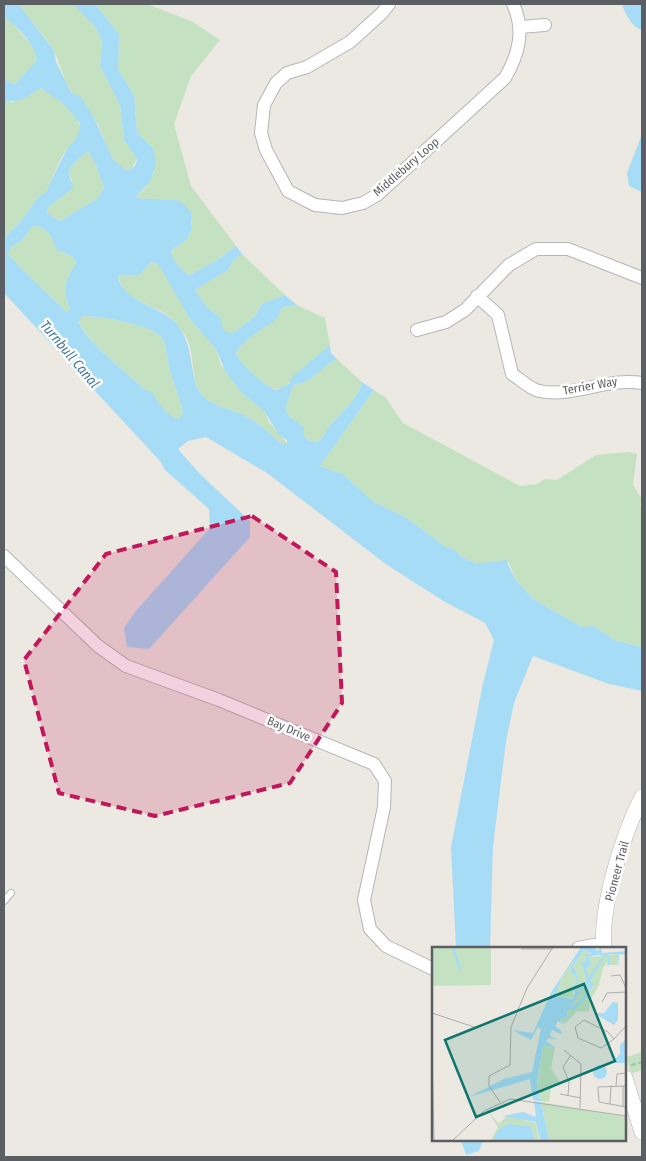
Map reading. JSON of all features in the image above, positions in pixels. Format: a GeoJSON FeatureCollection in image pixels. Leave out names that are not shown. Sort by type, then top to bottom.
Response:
{"type":"FeatureCollection","features":[{"type":"Feature","properties":{"kind":"street","name":"Middlebury Loop"},"geometry":{"type":"LineString","coordinates":[[389,4],[382,13],[350,42],[306,67],[287,73],[276,83],[264,105],[261,132],[266,150],[288,190],[315,205],[342,208],[363,203],[377,195],[505,78],[515,61],[519,46],[520,26],[513,4]]}},
{"type":"Feature","properties":{"kind":"street"},"geometry":{"type":"LineString","coordinates":[[520,26],[545,25]]}},
{"type":"Feature","properties":{"kind":"street"},"geometry":{"type":"LineString","coordinates":[[417,330],[446,322],[465,310],[509,265],[536,249],[568,249],[642,278]]}},
{"type":"Feature","properties":{"kind":"street","name":"Terrier Way"},"geometry":{"type":"LineString","coordinates":[[477,296],[498,315],[512,374],[537,391],[566,393],[626,380],[642,383]]}},
{"type":"Feature","properties":{"kind":"street","name":"Bay Drive"},"geometry":{"type":"LineString","coordinates":[[4,556],[98,646],[126,666],[219,700],[374,764],[385,781],[384,807],[364,900],[370,929],[386,946],[432,968]]}},
{"type":"Feature","properties":{"kind":"street","name":"Pioneer Trail"},"geometry":{"type":"LineString","coordinates":[[604,946],[607,908],[617,862],[642,797]]}},
{"type":"Feature","properties":{"kind":"street"},"geometry":{"type":"LineString","coordinates":[[591,947],[604,946]]}},
{"type":"Feature","properties":{"kind":"street"},"geometry":{"type":"LineString","coordinates":[[628,1072],[642,1132]]}},
{"type":"Feature","properties":{"kind":"lane"},"geometry":{"type":"LineString","coordinates":[[4,901],[11,893]]}},
{"type":"Feature","properties":{"kind":"path"},"geometry":{"type":"LineString","coordinates":[[628,1072],[642,1062]]}},
{"type":"Feature","properties":{"kind":"highlighted area"},"geometry":{"type":"Polygon","coordinates":[[[252,516],[336,572],[342,703],[290,783],[155,816],[59,793],[24,660],[106,554],[252,516]]]}},
{"type":"Feature","properties":{"kind":"green space"},"geometry":{"type":"Polygon","coordinates":[[[18,4],[73,4],[96,28],[102,41],[100,66],[120,105],[124,140],[137,159],[131,169],[126,171],[110,154],[97,124],[65,80],[53,49],[18,4]]]}},
{"type":"Feature","properties":{"kind":"green space"},"geometry":{"type":"Polygon","coordinates":[[[95,4],[147,4],[191,21],[220,40],[191,76],[174,124],[191,186],[236,246],[217,260],[189,275],[175,261],[171,250],[187,240],[192,229],[192,220],[176,200],[135,198],[145,188],[154,173],[153,148],[137,132],[134,95],[118,69],[119,34],[95,4]]]}},
{"type":"Feature","properties":{"kind":"green space"},"geometry":{"type":"Polygon","coordinates":[[[4,14],[36,50],[37,60],[15,84],[10,83],[4,78],[4,14]]]}},
{"type":"Feature","properties":{"kind":"green space"},"geometry":{"type":"Polygon","coordinates":[[[40,88],[61,101],[74,114],[79,121],[79,136],[63,155],[46,192],[39,196],[22,220],[4,239],[4,102],[13,102],[40,88]]]}},
{"type":"Feature","properties":{"kind":"green space"},"geometry":{"type":"Polygon","coordinates":[[[88,151],[95,163],[104,187],[98,198],[60,221],[47,213],[48,207],[64,193],[72,180],[69,173],[71,166],[88,151]]]}},
{"type":"Feature","properties":{"kind":"green space"},"geometry":{"type":"Polygon","coordinates":[[[33,226],[38,226],[45,230],[57,248],[73,257],[76,263],[69,274],[65,291],[70,308],[68,313],[8,254],[11,247],[21,241],[33,226]]]}},
{"type":"Feature","properties":{"kind":"green space"},"geometry":{"type":"Polygon","coordinates":[[[243,255],[285,295],[259,308],[254,317],[233,333],[227,333],[220,325],[221,318],[208,308],[195,290],[228,270],[235,258],[243,255]]]}},
{"type":"Feature","properties":{"kind":"green space"},"geometry":{"type":"Polygon","coordinates":[[[151,262],[158,263],[190,319],[216,349],[221,365],[241,392],[264,411],[269,422],[287,443],[281,443],[247,417],[216,405],[203,396],[194,377],[188,341],[175,322],[160,311],[134,298],[121,285],[118,275],[139,276],[151,262]]]}},
{"type":"Feature","properties":{"kind":"green space"},"geometry":{"type":"Polygon","coordinates":[[[297,305],[325,318],[330,345],[283,388],[277,389],[263,383],[256,377],[236,353],[247,340],[272,320],[283,307],[297,305]]]}},
{"type":"Feature","properties":{"kind":"green space"},"geometry":{"type":"Polygon","coordinates":[[[82,316],[101,317],[137,325],[156,333],[162,338],[183,412],[179,419],[167,412],[153,393],[144,389],[89,338],[79,321],[82,316]]]}},
{"type":"Feature","properties":{"kind":"green space"},"geometry":{"type":"Polygon","coordinates":[[[337,359],[362,382],[360,388],[354,399],[330,425],[318,442],[308,440],[304,436],[304,427],[289,416],[285,408],[291,391],[294,385],[306,382],[337,359]]]}},
{"type":"Feature","properties":{"kind":"green space"},"geometry":{"type":"Polygon","coordinates":[[[374,390],[386,398],[403,423],[520,486],[537,484],[545,479],[557,480],[596,455],[627,452],[637,454],[633,485],[642,499],[640,505],[642,508],[642,647],[614,640],[594,626],[582,627],[533,599],[515,579],[509,563],[496,561],[489,564],[477,564],[460,556],[454,549],[446,547],[407,518],[374,502],[343,474],[320,466],[374,390]]]}},
{"type":"Feature","properties":{"kind":"green space"},"geometry":{"type":"Polygon","coordinates":[[[642,1052],[642,1070],[630,1074],[627,1057],[642,1052]]]}},
{"type":"Feature","properties":{"kind":"water","name":"Turnbull Canal"},"geometry":{"type":"Polygon","coordinates":[[[4,4],[18,4],[54,50],[56,62],[71,92],[81,97],[94,118],[113,159],[126,171],[135,166],[137,159],[124,140],[120,105],[100,66],[102,41],[96,28],[73,4],[95,4],[119,34],[118,69],[134,95],[137,132],[153,148],[156,163],[151,180],[135,198],[176,200],[181,202],[191,212],[192,229],[187,240],[171,250],[175,261],[189,275],[217,260],[236,246],[243,255],[235,258],[228,270],[195,290],[208,308],[221,318],[222,326],[227,332],[233,333],[254,317],[262,304],[285,295],[297,305],[283,307],[275,320],[240,348],[236,353],[239,358],[260,380],[277,390],[290,383],[292,377],[330,345],[331,353],[337,359],[306,382],[294,385],[292,388],[285,408],[289,416],[304,427],[304,436],[308,440],[318,442],[330,425],[354,399],[362,382],[374,390],[320,466],[343,474],[374,502],[407,518],[446,547],[454,549],[460,556],[477,564],[506,560],[515,579],[533,599],[582,627],[594,626],[614,640],[642,647],[642,691],[609,684],[533,656],[514,703],[506,741],[493,846],[490,947],[456,947],[451,847],[482,688],[494,640],[485,623],[445,602],[387,565],[267,473],[206,437],[188,441],[178,449],[198,472],[250,521],[250,537],[149,649],[127,647],[124,628],[135,612],[210,528],[209,509],[165,470],[160,461],[4,293],[4,239],[22,220],[39,196],[46,192],[65,153],[77,138],[80,123],[63,103],[41,88],[21,100],[4,102],[4,78],[10,83],[15,84],[37,60],[33,47],[20,31],[4,17],[4,4]],[[88,151],[71,166],[69,173],[73,188],[48,207],[47,213],[60,221],[98,198],[104,187],[95,163],[88,151]],[[33,226],[21,241],[11,247],[8,254],[68,313],[70,308],[65,291],[69,274],[76,263],[73,257],[57,250],[49,234],[43,228],[33,226]],[[151,262],[139,276],[118,275],[120,284],[133,297],[168,316],[175,322],[186,342],[195,380],[203,396],[216,405],[247,417],[281,443],[287,443],[287,440],[279,435],[264,411],[241,392],[225,371],[216,349],[190,319],[158,264],[151,262]],[[82,316],[79,322],[89,338],[144,389],[153,393],[167,412],[179,419],[183,412],[162,338],[156,333],[137,325],[101,317],[82,316]]]}},
{"type":"Feature","properties":{"kind":"water"},"geometry":{"type":"Polygon","coordinates":[[[622,4],[642,4],[642,30],[629,19],[622,4]]]}},
{"type":"Feature","properties":{"kind":"water"},"geometry":{"type":"Polygon","coordinates":[[[642,134],[642,192],[629,186],[627,173],[642,134]]]}},
{"type":"Feature","properties":{"kind":"water"},"geometry":{"type":"Polygon","coordinates":[[[461,1141],[483,1141],[479,1151],[466,1155],[461,1141]]]}}]}
